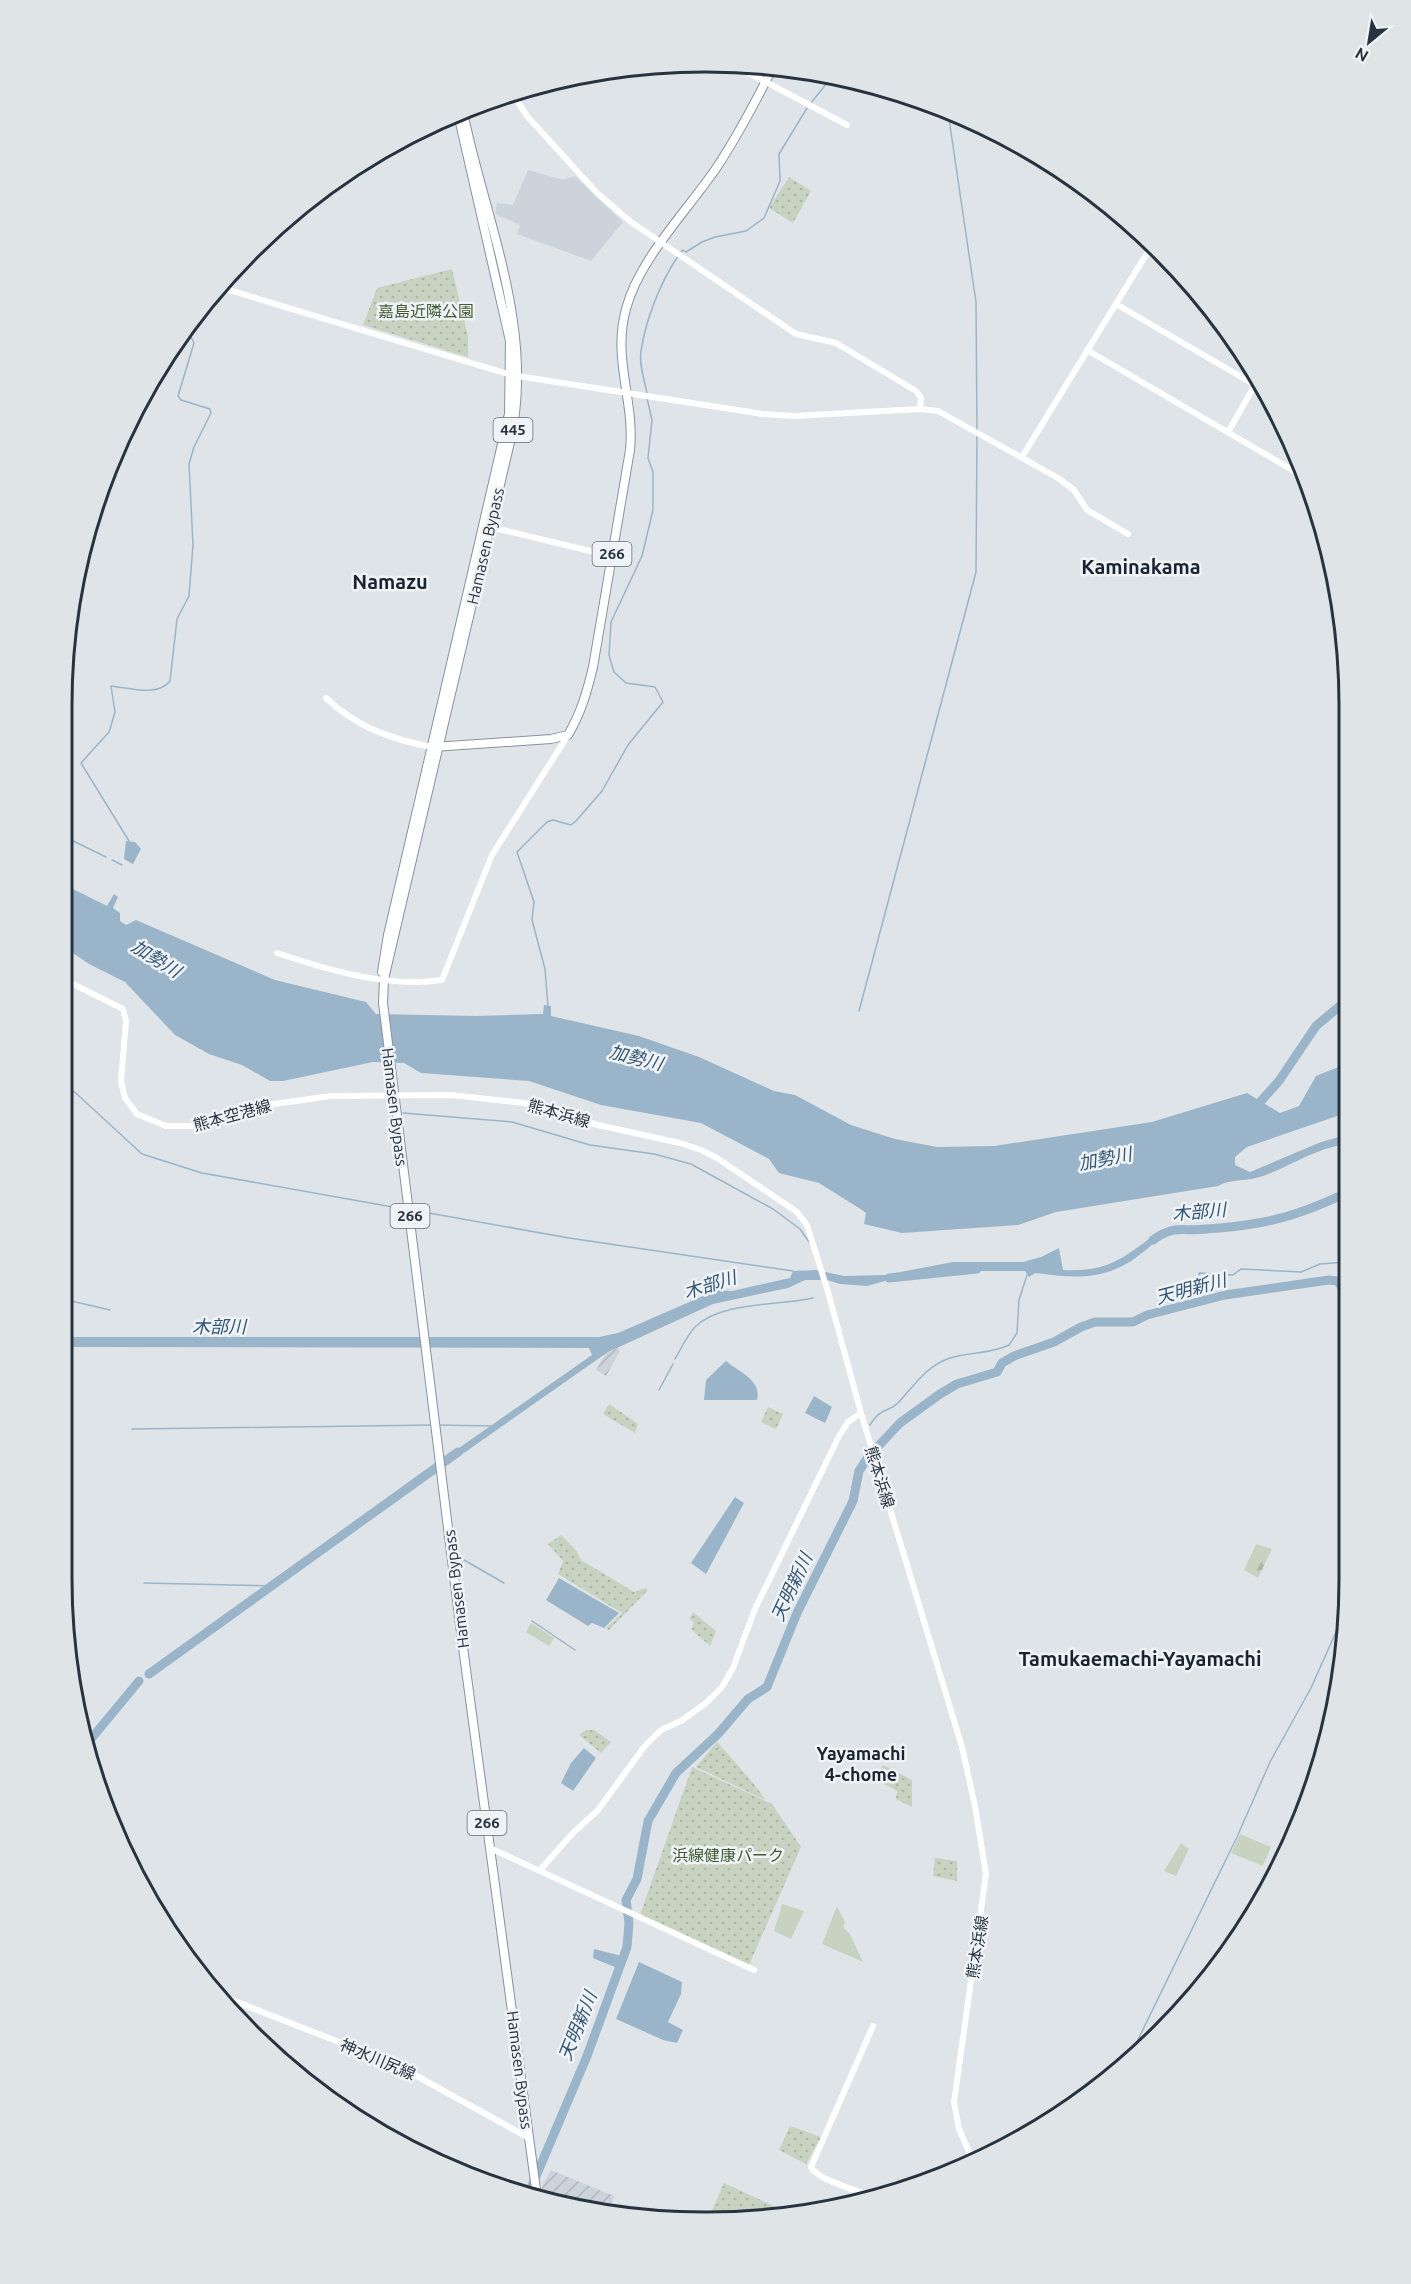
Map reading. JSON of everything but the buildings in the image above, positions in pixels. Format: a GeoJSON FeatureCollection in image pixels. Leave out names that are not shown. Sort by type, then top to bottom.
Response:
{"type":"FeatureCollection","features":[{"type":"Feature","properties":{"kind":"highway","name":"266"},"geometry":{"type":"LineString","coordinates":[[568,735],[585,702],[632,438],[625,391],[621,336],[626,307],[650,260],[717,167],[769,75]]}},
{"type":"Feature","properties":{"kind":"highway","name":"Hamasen Bypass"},"geometry":{"type":"LineString","coordinates":[[465,119],[512,313],[515,375],[514,423],[486,526],[403,885],[384,974],[384,1022],[536,2188]]}},
{"type":"Feature","properties":{"kind":"highway","name":"Hamasen Bypass"},"geometry":{"type":"LineString","coordinates":[[460,121],[506,319],[515,375]]}},
{"type":"Feature","properties":{"kind":"highway"},"geometry":{"type":"LineString","coordinates":[[434,747],[551,739],[568,735]]}},
{"type":"Feature","properties":{"kind":"street"},"geometry":{"type":"LineString","coordinates":[[751,73],[847,125]]}},
{"type":"Feature","properties":{"kind":"street"},"geometry":{"type":"LineString","coordinates":[[517,101],[527,116],[598,195],[662,243],[796,334],[836,343],[916,391],[921,398],[920,409]]}},
{"type":"Feature","properties":{"kind":"street"},"geometry":{"type":"LineString","coordinates":[[1022,457],[1147,253]]}},
{"type":"Feature","properties":{"kind":"street"},"geometry":{"type":"LineString","coordinates":[[228,290],[515,375],[771,415],[920,409],[938,411],[1022,457],[1074,490],[1087,510],[1128,534]]}},
{"type":"Feature","properties":{"kind":"street"},"geometry":{"type":"LineString","coordinates":[[1116,304],[1249,382]]}},
{"type":"Feature","properties":{"kind":"street"},"geometry":{"type":"LineString","coordinates":[[1087,350],[1294,471]]}},
{"type":"Feature","properties":{"kind":"street"},"geometry":{"type":"LineString","coordinates":[[1228,432],[1253,388]]}},
{"type":"Feature","properties":{"kind":"street"},"geometry":{"type":"LineString","coordinates":[[486,526],[611,556]]}},
{"type":"Feature","properties":{"kind":"street"},"geometry":{"type":"LineString","coordinates":[[326,698],[367,728],[387,737],[434,747]]}},
{"type":"Feature","properties":{"kind":"street"},"geometry":{"type":"LineString","coordinates":[[277,953],[318,966],[442,980],[492,855],[568,735]]}},
{"type":"Feature","properties":{"kind":"street","name":"熊本空港線"},"geometry":{"type":"LineString","coordinates":[[72,984],[123,1009],[126,1021],[121,1071],[122,1089],[129,1105],[137,1114],[152,1122],[178,1128],[198,1126],[289,1100],[394,1094]]}},
{"type":"Feature","properties":{"kind":"street","name":"熊本浜線"},"geometry":{"type":"LineString","coordinates":[[394,1094],[451,1095],[524,1103],[598,1125],[680,1143],[701,1150],[725,1163],[797,1212],[807,1225],[962,1747],[985,1863],[984,1903],[954,2102],[959,2129],[970,2154]]}},
{"type":"Feature","properties":{"kind":"street"},"geometry":{"type":"LineString","coordinates":[[540,1870],[573,1833],[598,1810],[644,1747],[661,1730],[681,1721],[706,1703],[722,1687],[733,1668],[754,1609],[839,1436],[848,1422],[861,1413]]}},
{"type":"Feature","properties":{"kind":"street"},"geometry":{"type":"LineString","coordinates":[[490,1848],[754,1970]]}},
{"type":"Feature","properties":{"kind":"street","name":"神水川尻線"},"geometry":{"type":"LineString","coordinates":[[234,2001],[395,2064],[529,2138]]}},
{"type":"Feature","properties":{"kind":"street"},"geometry":{"type":"LineString","coordinates":[[861,2192],[813,2172],[811,2167],[873,2026]]}},
{"type":"Feature","properties":{"kind":"shaded area"},"geometry":{"type":"Polygon","coordinates":[[[528,170],[563,180],[575,176],[623,222],[591,261],[517,234],[520,225],[495,214],[497,203],[513,205],[528,170]]]}},
{"type":"Feature","properties":{"kind":"shaded area"},"geometry":{"type":"Polygon","coordinates":[[[618,1348],[620,1351],[606,1376],[596,1370],[606,1353],[618,1348]]]}},
{"type":"Feature","properties":{"kind":"shaded area"},"geometry":{"type":"Polygon","coordinates":[[[551,2170],[614,2196],[611,2205],[543,2190],[542,2186],[551,2170]]]}},
{"type":"Feature","properties":{"kind":"green space"},"geometry":{"type":"Polygon","coordinates":[[[789,177],[811,191],[793,223],[769,208],[789,177]]]}},
{"type":"Feature","properties":{"kind":"green space","name":"嘉島近隣公園"},"geometry":{"type":"Polygon","coordinates":[[[452,269],[468,336],[468,357],[363,325],[377,288],[452,269]]]}},
{"type":"Feature","properties":{"kind":"green space"},"geometry":{"type":"Polygon","coordinates":[[[609,1404],[638,1424],[635,1433],[603,1414],[609,1404]]]}},
{"type":"Feature","properties":{"kind":"green space"},"geometry":{"type":"Polygon","coordinates":[[[768,1407],[783,1414],[776,1429],[761,1422],[768,1407]]]}},
{"type":"Feature","properties":{"kind":"green space"},"geometry":{"type":"Polygon","coordinates":[[[561,1535],[576,1550],[581,1560],[634,1592],[645,1588],[648,1590],[609,1630],[606,1628],[622,1613],[558,1574],[563,1561],[548,1544],[561,1535]]]}},
{"type":"Feature","properties":{"kind":"green space"},"geometry":{"type":"Polygon","coordinates":[[[1256,1544],[1272,1549],[1258,1578],[1244,1570],[1256,1544]]]}},
{"type":"Feature","properties":{"kind":"green space"},"geometry":{"type":"Polygon","coordinates":[[[693,1612],[716,1631],[710,1646],[691,1629],[694,1623],[690,1619],[693,1612]]]}},
{"type":"Feature","properties":{"kind":"green space"},"geometry":{"type":"Polygon","coordinates":[[[531,1623],[554,1638],[549,1646],[526,1632],[531,1623]]]}},
{"type":"Feature","properties":{"kind":"green space"},"geometry":{"type":"Polygon","coordinates":[[[586,1730],[594,1730],[611,1742],[601,1753],[579,1735],[586,1730]]]}},
{"type":"Feature","properties":{"kind":"green space"},"geometry":{"type":"Polygon","coordinates":[[[717,1742],[751,1780],[765,1800],[696,1767],[717,1742]]]}},
{"type":"Feature","properties":{"kind":"green space"},"geometry":{"type":"Polygon","coordinates":[[[883,1765],[912,1780],[912,1807],[896,1799],[897,1791],[874,1778],[883,1765]]]}},
{"type":"Feature","properties":{"kind":"green space","name":"浜線健康パーク"},"geometry":{"type":"Polygon","coordinates":[[[692,1767],[772,1804],[801,1847],[749,1965],[640,1915],[692,1767]]]}},
{"type":"Feature","properties":{"kind":"green space"},"geometry":{"type":"Polygon","coordinates":[[[1240,1834],[1271,1847],[1263,1866],[1231,1853],[1240,1834]]]}},
{"type":"Feature","properties":{"kind":"green space"},"geometry":{"type":"Polygon","coordinates":[[[1181,1843],[1189,1849],[1176,1876],[1164,1871],[1181,1843]]]}},
{"type":"Feature","properties":{"kind":"green space"},"geometry":{"type":"Polygon","coordinates":[[[935,1858],[957,1861],[957,1881],[933,1876],[935,1858]]]}},
{"type":"Feature","properties":{"kind":"green space"},"geometry":{"type":"Polygon","coordinates":[[[782,1904],[804,1911],[791,1939],[774,1931],[782,1904]]]}},
{"type":"Feature","properties":{"kind":"green space"},"geometry":{"type":"Polygon","coordinates":[[[837,1906],[845,1922],[843,1927],[850,1934],[863,1962],[822,1944],[837,1906]]]}},
{"type":"Feature","properties":{"kind":"green space"},"geometry":{"type":"Polygon","coordinates":[[[790,2126],[821,2137],[806,2164],[779,2150],[790,2126]]]}},
{"type":"Feature","properties":{"kind":"green space"},"geometry":{"type":"Polygon","coordinates":[[[724,2183],[776,2207],[747,2211],[711,2212],[724,2183]]]}},
{"type":"Feature","properties":{"kind":"water"},"geometry":{"type":"Polygon","coordinates":[[[126,841],[135,842],[141,849],[133,864],[124,859],[126,841]]]}},
{"type":"Feature","properties":{"kind":"water"},"geometry":{"type":"Polygon","coordinates":[[[72,888],[107,906],[114,894],[118,897],[113,908],[120,913],[120,921],[126,925],[136,920],[275,980],[366,1002],[376,1014],[476,1016],[543,1014],[544,1005],[551,1006],[551,1016],[639,1036],[699,1057],[774,1091],[795,1095],[851,1125],[895,1139],[937,1147],[994,1146],[1152,1122],[1247,1093],[1280,1113],[1299,1106],[1316,1076],[1339,1067],[1339,1115],[1247,1147],[1235,1157],[1235,1165],[1250,1172],[1321,1142],[1339,1137],[1339,1145],[1314,1153],[1263,1176],[1218,1186],[1056,1212],[1018,1225],[902,1233],[864,1224],[866,1213],[819,1183],[779,1173],[769,1159],[701,1123],[601,1105],[529,1081],[421,1073],[404,1063],[373,1062],[283,1081],[270,1081],[242,1065],[209,1054],[175,1035],[125,982],[89,964],[72,952],[72,888]]]}},
{"type":"Feature","properties":{"kind":"water"},"geometry":{"type":"Polygon","coordinates":[[[1161,1230],[1163,1237],[1131,1261],[1115,1269],[1093,1275],[1035,1273],[1029,1277],[1025,1271],[921,1271],[867,1286],[840,1284],[827,1280],[805,1280],[788,1288],[713,1304],[608,1352],[451,1462],[449,1455],[592,1355],[589,1348],[72,1347],[72,1337],[599,1337],[618,1333],[717,1290],[732,1291],[790,1278],[793,1271],[816,1270],[844,1276],[885,1275],[953,1262],[1023,1262],[1041,1257],[1059,1248],[1063,1270],[1079,1270],[1116,1261],[1161,1230]]]}},
{"type":"Feature","properties":{"kind":"water"},"geometry":{"type":"Polygon","coordinates":[[[726,1361],[753,1382],[758,1393],[757,1400],[704,1400],[706,1380],[726,1361]]]}},
{"type":"Feature","properties":{"kind":"water"},"geometry":{"type":"Polygon","coordinates":[[[814,1396],[832,1407],[825,1423],[805,1413],[814,1396]]]}},
{"type":"Feature","properties":{"kind":"water"},"geometry":{"type":"Polygon","coordinates":[[[735,1497],[744,1503],[706,1574],[691,1563],[735,1497]]]}},
{"type":"Feature","properties":{"kind":"water"},"geometry":{"type":"Polygon","coordinates":[[[559,1578],[619,1613],[604,1628],[592,1623],[588,1626],[546,1600],[559,1578]]]}},
{"type":"Feature","properties":{"kind":"water"},"geometry":{"type":"Polygon","coordinates":[[[584,1748],[596,1758],[573,1791],[561,1783],[571,1763],[584,1748]]]}},
{"type":"Feature","properties":{"kind":"water"},"geometry":{"type":"Polygon","coordinates":[[[594,1949],[622,1956],[617,1968],[593,1958],[594,1949]]]}},
{"type":"Feature","properties":{"kind":"water"},"geometry":{"type":"Polygon","coordinates":[[[639,1962],[682,1982],[681,1994],[668,2022],[683,2030],[677,2043],[663,2040],[616,2019],[639,1962]]]}},
{"type":"Feature","properties":{"kind":"waterway"},"geometry":{"type":"LineString","coordinates":[[810,104],[827,84]]}},
{"type":"Feature","properties":{"kind":"waterway"},"geometry":{"type":"LineString","coordinates":[[681,252],[683,250],[686,252],[715,237],[746,231],[764,218],[780,181],[779,154],[807,108]]}},
{"type":"Feature","properties":{"kind":"waterway"},"geometry":{"type":"LineString","coordinates":[[949,121],[976,302],[977,430]]}},
{"type":"Feature","properties":{"kind":"waterway"},"geometry":{"type":"LineString","coordinates":[[647,393],[641,362],[643,339],[660,289],[678,256]]}},
{"type":"Feature","properties":{"kind":"waterway"},"geometry":{"type":"LineString","coordinates":[[129,841],[81,763],[109,732],[115,712],[111,686],[151,690],[165,686],[170,681],[177,619],[189,596],[193,545],[189,464],[194,447],[211,413],[210,409],[181,400],[178,396],[194,343],[191,337]]}},
{"type":"Feature","properties":{"kind":"waterway"},"geometry":{"type":"LineString","coordinates":[[548,1007],[545,969],[532,920],[534,902],[517,852],[547,822],[553,820],[571,825],[576,821],[602,791],[628,745],[663,702],[655,687],[626,683],[614,672],[609,655],[611,622],[642,556],[653,510],[653,472],[648,458],[652,420],[647,398]]}},
{"type":"Feature","properties":{"kind":"waterway"},"geometry":{"type":"LineString","coordinates":[[859,1011],[976,572],[977,435]]}},
{"type":"Feature","properties":{"kind":"waterway"},"geometry":{"type":"LineString","coordinates":[[72,840],[106,857]]}},
{"type":"Feature","properties":{"kind":"waterway"},"geometry":{"type":"LineString","coordinates":[[112,860],[122,865]]}},
{"type":"Feature","properties":{"kind":"waterway","name":"加勢川"},"geometry":{"type":"LineString","coordinates":[[1252,1111],[1279,1081],[1316,1026],[1339,1007]]}},
{"type":"Feature","properties":{"kind":"waterway"},"geometry":{"type":"LineString","coordinates":[[72,1090],[142,1154],[202,1173],[404,1209]]}},
{"type":"Feature","properties":{"kind":"waterway"},"geometry":{"type":"LineString","coordinates":[[403,1113],[512,1122],[590,1145],[654,1154],[691,1164],[773,1209],[800,1229],[809,1242]]}},
{"type":"Feature","properties":{"kind":"waterway","name":"木部川"},"geometry":{"type":"LineString","coordinates":[[1153,1240],[1173,1230],[1232,1227],[1281,1218],[1339,1196]]}},
{"type":"Feature","properties":{"kind":"waterway"},"geometry":{"type":"LineString","coordinates":[[412,1210],[569,1238],[793,1271]]}},
{"type":"Feature","properties":{"kind":"waterway"},"geometry":{"type":"LineString","coordinates":[[1202,1301],[1199,1273],[1233,1275],[1241,1269],[1301,1272],[1320,1264],[1339,1263]]}},
{"type":"Feature","properties":{"kind":"waterway","name":"木部川"},"geometry":{"type":"LineString","coordinates":[[889,1278],[977,1269]]}},
{"type":"Feature","properties":{"kind":"waterway"},"geometry":{"type":"LineString","coordinates":[[870,1425],[881,1412],[898,1403],[934,1366],[957,1356],[995,1350],[1009,1345],[1017,1333],[1019,1300],[1027,1275]]}},
{"type":"Feature","properties":{"kind":"waterway","name":"天明新川"},"geometry":{"type":"LineString","coordinates":[[531,2187],[587,2056],[627,1947],[629,1923],[626,1900],[637,1879],[648,1821],[676,1773],[718,1734],[748,1699],[767,1687],[797,1613],[853,1501],[859,1471],[868,1457],[900,1423],[940,1394],[957,1384],[997,1372],[1002,1363],[1014,1356],[1054,1342],[1081,1327],[1095,1322],[1133,1322],[1147,1315],[1225,1295],[1329,1280],[1339,1283]]}},
{"type":"Feature","properties":{"kind":"waterway"},"geometry":{"type":"LineString","coordinates":[[675,1359],[695,1327],[706,1319],[735,1309],[813,1298]]}},
{"type":"Feature","properties":{"kind":"waterway"},"geometry":{"type":"LineString","coordinates":[[72,1301],[110,1310]]}},
{"type":"Feature","properties":{"kind":"waterway"},"geometry":{"type":"LineString","coordinates":[[659,1390],[673,1364]]}},
{"type":"Feature","properties":{"kind":"waterway"},"geometry":{"type":"LineString","coordinates":[[132,1429],[433,1425]]}},
{"type":"Feature","properties":{"kind":"waterway"},"geometry":{"type":"LineString","coordinates":[[438,1425],[493,1426]]}},
{"type":"Feature","properties":{"kind":"waterway"},"geometry":{"type":"LineString","coordinates":[[149,1674],[458,1452]]}},
{"type":"Feature","properties":{"kind":"waterway"},"geometry":{"type":"LineString","coordinates":[[464,1560],[504,1583]]}},
{"type":"Feature","properties":{"kind":"waterway"},"geometry":{"type":"LineString","coordinates":[[144,1583],[273,1586]]}},
{"type":"Feature","properties":{"kind":"waterway"},"geometry":{"type":"LineString","coordinates":[[532,1621],[575,1650]]}},
{"type":"Feature","properties":{"kind":"waterway"},"geometry":{"type":"LineString","coordinates":[[1137,2041],[1237,1837],[1270,1762],[1311,1688],[1337,1630]]}},
{"type":"Feature","properties":{"kind":"waterway"},"geometry":{"type":"LineString","coordinates":[[93,1737],[139,1681]]}},
{"type":"Feature","properties":{"kind":"district","name":"Kaminakama"},"geometry":{"type":"Point","coordinates":[1141,567]}},
{"type":"Feature","properties":{"kind":"district","name":"Namazu"},"geometry":{"type":"Point","coordinates":[390,582]}},
{"type":"Feature","properties":{"kind":"district","name":"Tamukaemachi-Yayamachi"},"geometry":{"type":"Point","coordinates":[1140,1659]}},
{"type":"Feature","properties":{"kind":"district","name":"Yayamachi 4-chome"},"geometry":{"type":"Point","coordinates":[861,1764]}}]}
